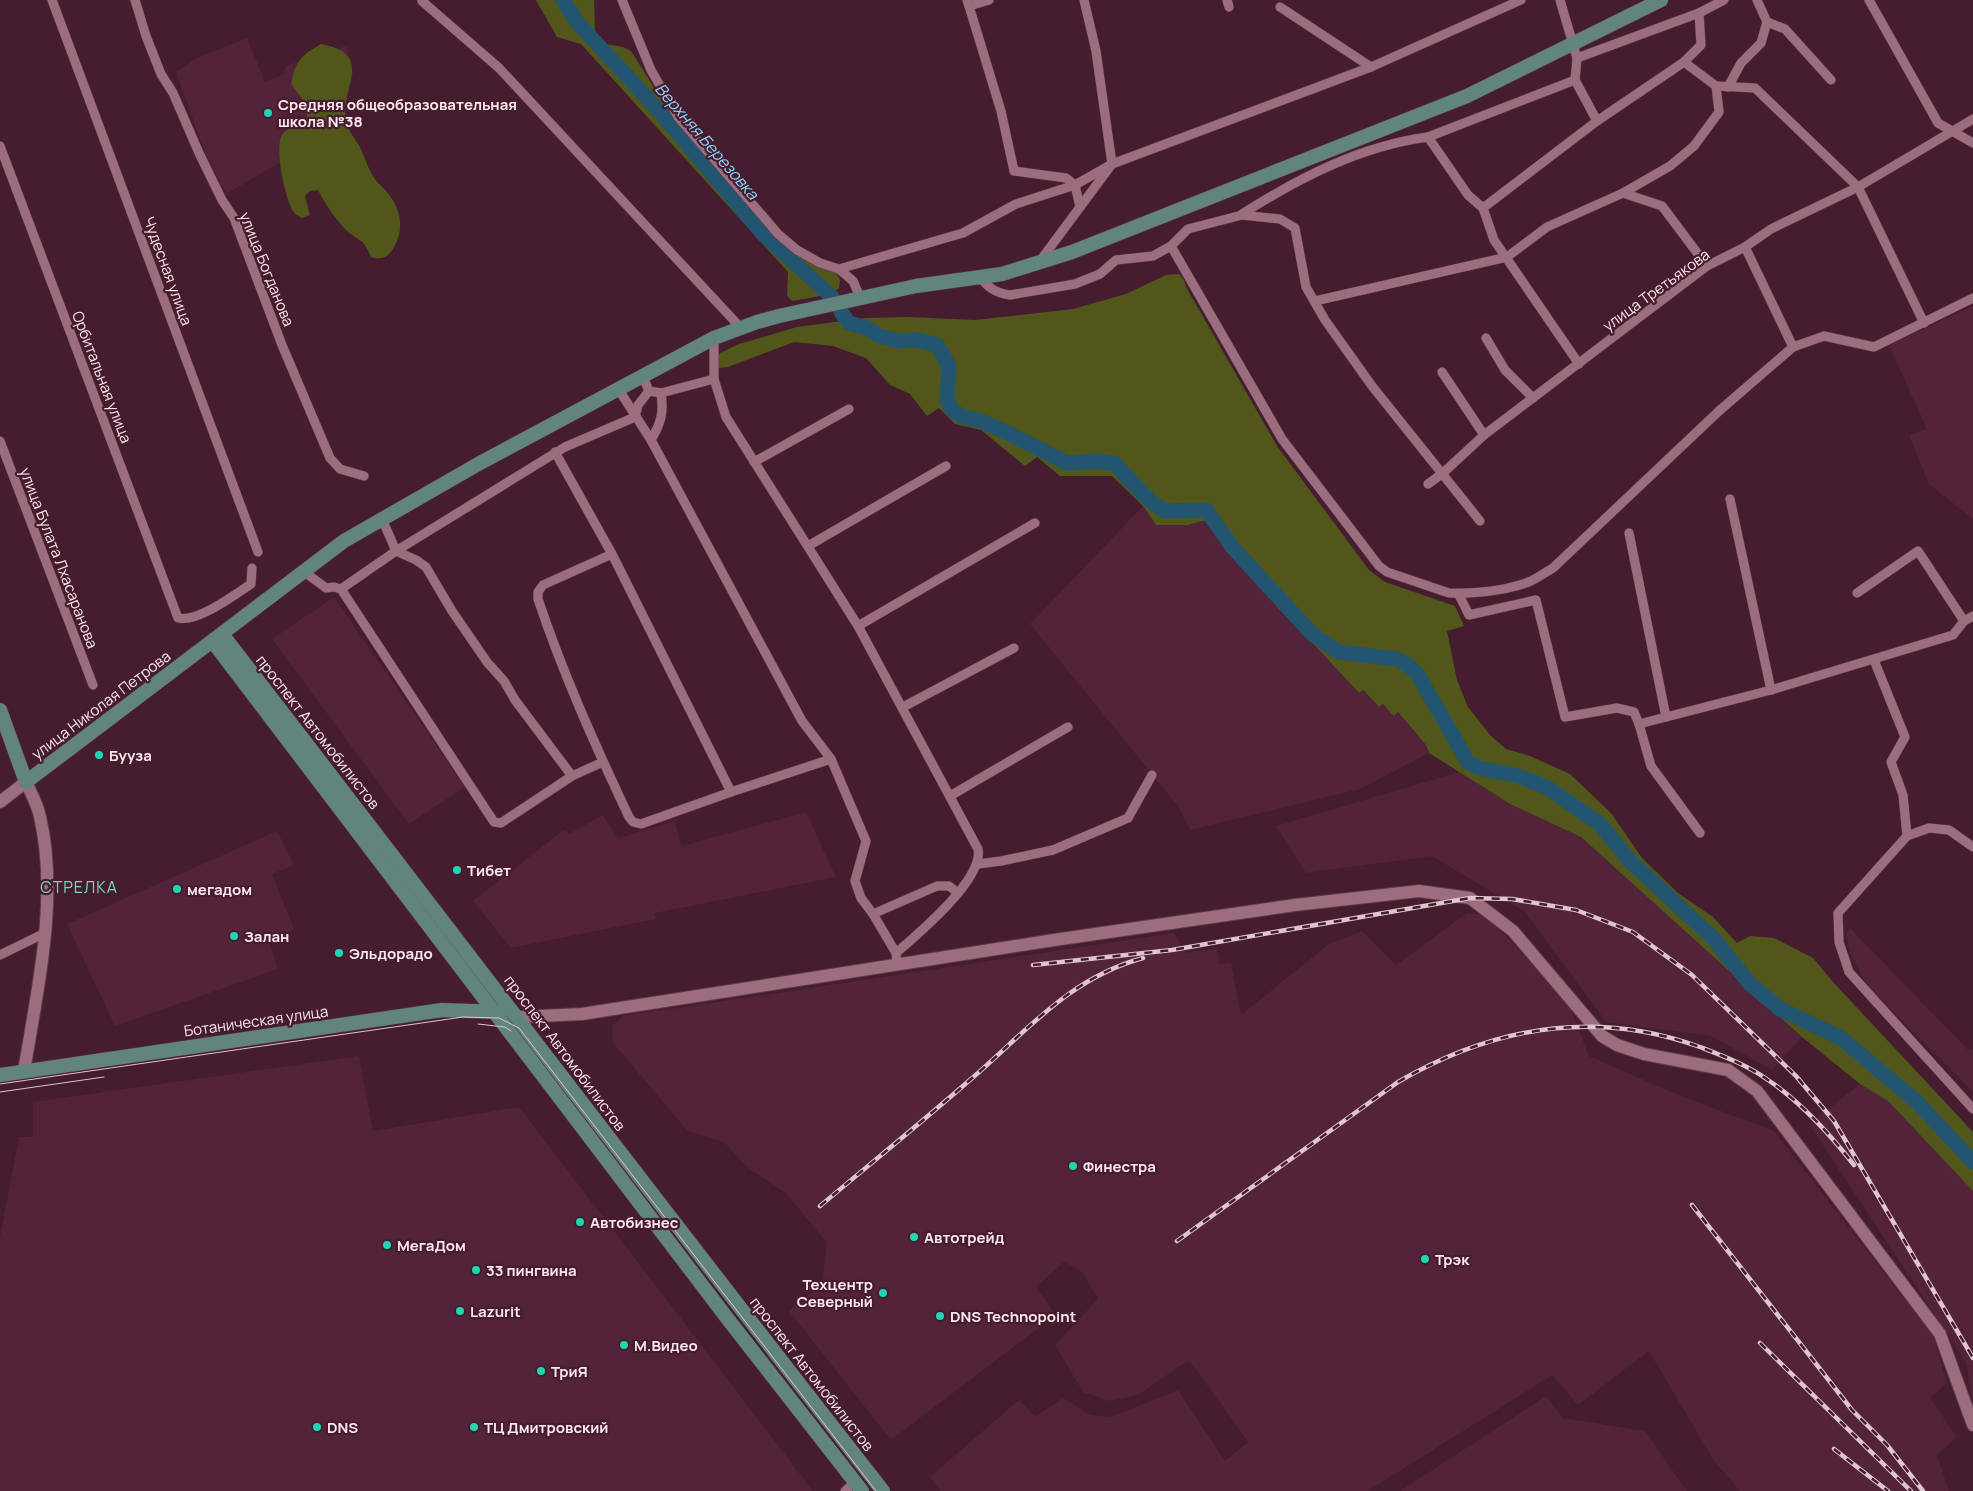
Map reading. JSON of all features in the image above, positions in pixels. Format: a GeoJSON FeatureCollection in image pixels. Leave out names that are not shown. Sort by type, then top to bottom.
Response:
{"type":"FeatureCollection","features":[{"type":"Feature","properties":{"kind":"main road","name":"улица Николая Петрова"},"geometry":{"type":"LineString","coordinates":[[26,782],[344,541],[480,463],[714,338],[740,327],[860,297],[916,286],[981,278],[1038,264],[1575,52],[1661,0]]}},
{"type":"Feature","properties":{"kind":"main road","name":"проспект Автомобилистов"},"geometry":{"type":"LineString","coordinates":[[217,638],[493,1010],[854,1488]]}},
{"type":"Feature","properties":{"kind":"main road","name":"проспект Автомобилистов"},"geometry":{"type":"LineString","coordinates":[[217,638],[518,1016],[738,1306],[883,1491]]}},
{"type":"Feature","properties":{"kind":"main road"},"geometry":{"type":"LineString","coordinates":[[0,710],[26,782]]}},
{"type":"Feature","properties":{"kind":"main road","name":"Ботаническая улица"},"geometry":{"type":"LineString","coordinates":[[0,1075],[442,1010],[493,1010],[518,1016]]}},
{"type":"Feature","properties":{"kind":"street","name":"Чудесная улица"},"geometry":{"type":"LineString","coordinates":[[52,0],[258,552]]}},
{"type":"Feature","properties":{"kind":"street","name":"улица Богданова"},"geometry":{"type":"LineString","coordinates":[[135,0],[160,74],[173,93],[199,153],[222,200],[234,218],[282,345],[330,458],[340,469],[364,476]]}},
{"type":"Feature","properties":{"kind":"street"},"geometry":{"type":"LineString","coordinates":[[622,0],[651,70],[678,117],[778,234],[798,250],[820,263],[839,269],[853,281],[860,297]]}},
{"type":"Feature","properties":{"kind":"street"},"geometry":{"type":"LineString","coordinates":[[989,0],[968,3],[1001,111],[1014,171],[1066,178],[1075,185],[1080,207]]}},
{"type":"Feature","properties":{"kind":"street"},"geometry":{"type":"LineString","coordinates":[[1038,264],[1112,164],[1096,51],[1084,0]]}},
{"type":"Feature","properties":{"kind":"street"},"geometry":{"type":"LineString","coordinates":[[839,269],[963,233],[1016,204],[1075,185],[1112,164],[1372,67],[1521,0]]}},
{"type":"Feature","properties":{"kind":"street"},"geometry":{"type":"LineString","coordinates":[[1560,0],[1575,52],[1575,80],[1597,121]]}},
{"type":"Feature","properties":{"kind":"street"},"geometry":{"type":"LineString","coordinates":[[1575,52],[1700,13],[1724,0]]}},
{"type":"Feature","properties":{"kind":"street"},"geometry":{"type":"LineString","coordinates":[[1728,87],[1741,63],[1760,43],[1767,22],[1757,0]]}},
{"type":"Feature","properties":{"kind":"street"},"geometry":{"type":"LineString","coordinates":[[1869,0],[1938,122],[1973,143]]}},
{"type":"Feature","properties":{"kind":"street"},"geometry":{"type":"LineString","coordinates":[[422,2],[500,68],[740,327]]}},
{"type":"Feature","properties":{"kind":"street"},"geometry":{"type":"LineString","coordinates":[[1280,7],[1372,67]]}},
{"type":"Feature","properties":{"kind":"street"},"geometry":{"type":"LineString","coordinates":[[1482,208],[1597,121],[1684,62],[1701,46],[1700,13]]}},
{"type":"Feature","properties":{"kind":"street"},"geometry":{"type":"LineString","coordinates":[[1767,22],[1785,29],[1831,80]]}},
{"type":"Feature","properties":{"kind":"street"},"geometry":{"type":"LineString","coordinates":[[1684,62],[1716,86],[1755,88],[1858,187],[1924,323]]}},
{"type":"Feature","properties":{"kind":"street"},"geometry":{"type":"LineString","coordinates":[[981,278],[989,288],[1001,294],[1010,295],[1075,284],[1100,274],[1116,260],[1124,257],[1144,258],[1171,246],[1188,229],[1242,215],[1302,178],[1361,152],[1407,140],[1428,137],[1575,80]]}},
{"type":"Feature","properties":{"kind":"street"},"geometry":{"type":"LineString","coordinates":[[1315,301],[1507,257],[1547,227],[1623,194],[1670,166],[1694,146],[1719,112],[1716,86]]}},
{"type":"Feature","properties":{"kind":"street","name":"улица Третьякова"},"geometry":{"type":"LineString","coordinates":[[1428,484],[1484,436],[1707,266],[1746,247],[1771,229],[1858,187],[1973,119]]}},
{"type":"Feature","properties":{"kind":"street"},"geometry":{"type":"LineString","coordinates":[[1428,137],[1468,195],[1482,208],[1494,240],[1578,364]]}},
{"type":"Feature","properties":{"kind":"street","name":"Орбитальная улица"},"geometry":{"type":"LineString","coordinates":[[0,146],[178,618],[184,619],[208,611],[251,584],[252,568]]}},
{"type":"Feature","properties":{"kind":"street"},"geometry":{"type":"LineString","coordinates":[[1623,194],[1662,206],[1707,266]]}},
{"type":"Feature","properties":{"kind":"street"},"geometry":{"type":"LineString","coordinates":[[1242,215],[1280,219],[1295,228],[1306,287],[1326,320],[1372,386],[1480,521]]}},
{"type":"Feature","properties":{"kind":"street"},"geometry":{"type":"LineString","coordinates":[[1171,246],[1282,439],[1379,566],[1387,572],[1449,592],[1458,593],[1506,589],[1520,585],[1553,568],[1719,412],[1793,347],[1824,336],[1874,347],[1973,298]]}},
{"type":"Feature","properties":{"kind":"street"},"geometry":{"type":"LineString","coordinates":[[1746,247],[1793,347]]}},
{"type":"Feature","properties":{"kind":"street"},"geometry":{"type":"LineString","coordinates":[[714,338],[714,379],[726,417],[858,626],[978,849],[978,864],[958,893],[896,958]]}},
{"type":"Feature","properties":{"kind":"street"},"geometry":{"type":"LineString","coordinates":[[1486,338],[1505,370],[1533,398]]}},
{"type":"Feature","properties":{"kind":"street"},"geometry":{"type":"LineString","coordinates":[[1442,372],[1484,436]]}},
{"type":"Feature","properties":{"kind":"street"},"geometry":{"type":"LineString","coordinates":[[643,377],[649,391]]}},
{"type":"Feature","properties":{"kind":"street"},"geometry":{"type":"LineString","coordinates":[[649,391],[660,393],[714,379]]}},
{"type":"Feature","properties":{"kind":"street"},"geometry":{"type":"LineString","coordinates":[[619,390],[651,440],[802,721],[831,759],[866,840],[855,882],[861,898],[873,914],[896,958]]}},
{"type":"Feature","properties":{"kind":"street"},"geometry":{"type":"LineString","coordinates":[[635,417],[638,405],[649,391]]}},
{"type":"Feature","properties":{"kind":"street"},"geometry":{"type":"LineString","coordinates":[[651,440],[664,412],[660,393]]}},
{"type":"Feature","properties":{"kind":"street"},"geometry":{"type":"LineString","coordinates":[[754,462],[849,410]]}},
{"type":"Feature","properties":{"kind":"street"},"geometry":{"type":"LineString","coordinates":[[341,589],[396,552],[555,452],[635,417]]}},
{"type":"Feature","properties":{"kind":"street","name":"улица Булата Лхасаранова"},"geometry":{"type":"LineString","coordinates":[[0,441],[92,685]]}},
{"type":"Feature","properties":{"kind":"street"},"geometry":{"type":"LineString","coordinates":[[555,452],[612,554],[731,792]]}},
{"type":"Feature","properties":{"kind":"street"},"geometry":{"type":"LineString","coordinates":[[808,546],[946,466]]}},
{"type":"Feature","properties":{"kind":"street"},"geometry":{"type":"LineString","coordinates":[[1730,499],[1770,690]]}},
{"type":"Feature","properties":{"kind":"street"},"geometry":{"type":"LineString","coordinates":[[382,519],[396,552],[416,560],[426,568],[452,611],[487,662],[504,681],[515,700],[572,776]]}},
{"type":"Feature","properties":{"kind":"street"},"geometry":{"type":"LineString","coordinates":[[858,626],[1035,523]]}},
{"type":"Feature","properties":{"kind":"street"},"geometry":{"type":"LineString","coordinates":[[1629,533],[1666,717]]}},
{"type":"Feature","properties":{"kind":"street"},"geometry":{"type":"LineString","coordinates":[[1857,593],[1918,551],[1964,621]]}},
{"type":"Feature","properties":{"kind":"street"},"geometry":{"type":"LineString","coordinates":[[612,554],[543,585],[538,592],[538,600],[558,660],[603,762],[629,817],[634,822],[641,824],[831,759]]}},
{"type":"Feature","properties":{"kind":"street"},"geometry":{"type":"LineString","coordinates":[[303,571],[326,588],[334,586],[341,589],[494,822],[501,823],[572,776],[603,762]]}},
{"type":"Feature","properties":{"kind":"street"},"geometry":{"type":"LineString","coordinates":[[1458,593],[1469,615],[1536,600],[1565,717],[1617,708],[1634,712],[1651,766],[1700,833]]}},
{"type":"Feature","properties":{"kind":"street"},"geometry":{"type":"LineString","coordinates":[[1639,724],[1770,690],[1953,635],[1964,621],[1973,616]]}},
{"type":"Feature","properties":{"kind":"street"},"geometry":{"type":"LineString","coordinates":[[903,707],[1014,648]]}},
{"type":"Feature","properties":{"kind":"street"},"geometry":{"type":"LineString","coordinates":[[1874,660],[1905,737],[1891,762],[1902,795],[1907,836]]}},
{"type":"Feature","properties":{"kind":"street"},"geometry":{"type":"LineString","coordinates":[[950,796],[1068,727]]}},
{"type":"Feature","properties":{"kind":"street"},"geometry":{"type":"LineString","coordinates":[[978,864],[1053,850],[1128,818],[1152,775]]}},
{"type":"Feature","properties":{"kind":"street"},"geometry":{"type":"LineString","coordinates":[[24,1071],[43,956],[46,865],[40,815],[26,782]]}},
{"type":"Feature","properties":{"kind":"street","name":"улица Николая Петрова"},"geometry":{"type":"LineString","coordinates":[[0,802],[26,782]]}},
{"type":"Feature","properties":{"kind":"street"},"geometry":{"type":"LineString","coordinates":[[1973,847],[1949,830],[1929,828],[1907,836],[1838,912],[1839,942],[1849,972],[1973,1109]]}},
{"type":"Feature","properties":{"kind":"street"},"geometry":{"type":"LineString","coordinates":[[873,914],[937,886],[949,886],[958,893]]}},
{"type":"Feature","properties":{"kind":"street"},"geometry":{"type":"LineString","coordinates":[[518,1016],[582,1014],[896,958],[1295,905],[1419,891],[1470,898],[1513,931],[1602,1036],[1617,1045],[1644,1054],[1728,1070],[1757,1091],[1940,1334],[1973,1425]]}},
{"type":"Feature","properties":{"kind":"street"},"geometry":{"type":"LineString","coordinates":[[0,955],[45,932]]}},
{"type":"Feature","properties":{"kind":"shaded area","name":"Средняя общеобразовательная школа №38"},"geometry":{"type":"Polygon","coordinates":[[[247,38],[265,82],[284,74],[286,66],[346,46],[353,74],[346,103],[346,124],[226,194],[205,153],[176,72],[197,58],[247,38]]]}},
{"type":"Feature","properties":{"kind":"shaded area"},"geometry":{"type":"Polygon","coordinates":[[[1973,306],[1973,519],[1929,484],[1909,435],[1927,429],[1889,345],[1973,306]]]}},
{"type":"Feature","properties":{"kind":"shaded area"},"geometry":{"type":"Polygon","coordinates":[[[1143,506],[1156,525],[1188,525],[1205,519],[1255,581],[1359,693],[1362,690],[1378,707],[1383,703],[1398,712],[1426,745],[1429,753],[1360,789],[1190,830],[1178,806],[1030,624],[1143,506]]]}},
{"type":"Feature","properties":{"kind":"shaded area"},"geometry":{"type":"Polygon","coordinates":[[[334,597],[465,787],[409,824],[272,639],[334,597]]]}},
{"type":"Feature","properties":{"kind":"shaded area"},"geometry":{"type":"Polygon","coordinates":[[[1459,772],[1510,804],[1581,837],[1802,1037],[1772,1070],[1711,1036],[1606,1022],[1525,912],[1432,856],[1306,873],[1276,826],[1459,772]]]}},
{"type":"Feature","properties":{"kind":"shaded area"},"geometry":{"type":"Polygon","coordinates":[[[806,812],[836,877],[655,913],[656,919],[511,948],[473,901],[565,829],[569,834],[603,815],[618,838],[675,821],[681,846],[806,812]]]}},
{"type":"Feature","properties":{"kind":"shaded area"},"geometry":{"type":"Polygon","coordinates":[[[277,831],[294,865],[272,874],[294,929],[269,942],[278,969],[115,1026],[67,924],[277,831]]]}},
{"type":"Feature","properties":{"kind":"shaded area"},"geometry":{"type":"Polygon","coordinates":[[[1467,913],[1486,915],[1568,1002],[1589,1056],[1681,1096],[1774,1131],[1933,1336],[1947,1383],[1930,1398],[1957,1437],[1937,1455],[1949,1491],[1740,1491],[1714,1461],[1649,1351],[1578,1405],[1552,1375],[1368,1491],[941,1491],[930,1477],[1019,1400],[1035,1417],[1063,1398],[1090,1415],[1110,1417],[1178,1390],[1225,1461],[1248,1442],[1189,1360],[1138,1395],[1109,1401],[1083,1392],[1055,1345],[1098,1299],[1082,1272],[1064,1262],[1036,1287],[1056,1315],[891,1440],[789,1311],[822,1285],[827,1243],[786,1193],[747,1167],[724,1142],[688,1131],[613,1043],[612,1025],[624,1016],[1174,933],[1185,953],[1217,948],[1220,964],[1231,963],[1241,1015],[1329,944],[1362,931],[1396,965],[1467,913]]]}},
{"type":"Feature","properties":{"kind":"shaded area"},"geometry":{"type":"Polygon","coordinates":[[[1850,928],[1969,1051],[1973,1048],[1973,1092],[1867,985],[1850,952],[1846,934],[1850,928]]]}},
{"type":"Feature","properties":{"kind":"shaded area"},"geometry":{"type":"Polygon","coordinates":[[[359,1056],[373,1131],[519,1107],[813,1491],[0,1491],[0,1237],[19,1137],[33,1137],[33,1102],[359,1056]]]}},
{"type":"Feature","properties":{"kind":"shaded area"},"geometry":{"type":"Polygon","coordinates":[[[1860,1084],[1888,1101],[1973,1191],[1973,1404],[1966,1362],[1809,1124],[1860,1084]]]}},
{"type":"Feature","properties":{"kind":"shaded area"},"geometry":{"type":"Polygon","coordinates":[[[1546,1396],[1563,1418],[1645,1431],[1687,1491],[1400,1491],[1546,1396]]]}},
{"type":"Feature","properties":{"kind":"green space"},"geometry":{"type":"Polygon","coordinates":[[[536,0],[594,0],[595,33],[600,43],[623,47],[631,51],[674,119],[768,232],[799,257],[817,266],[836,272],[840,280],[839,288],[831,294],[792,301],[787,296],[788,272],[581,44],[557,37],[536,0]]]}},
{"type":"Feature","properties":{"kind":"green space"},"geometry":{"type":"Polygon","coordinates":[[[321,44],[338,49],[348,56],[352,65],[352,76],[346,99],[345,112],[347,124],[360,147],[368,168],[394,202],[399,215],[400,229],[397,242],[391,252],[384,258],[371,257],[363,242],[345,229],[337,220],[318,190],[310,191],[305,196],[310,215],[302,218],[295,214],[287,195],[280,161],[280,141],[286,131],[302,126],[308,119],[303,100],[291,84],[300,60],[308,52],[321,44]]]}},
{"type":"Feature","properties":{"kind":"green space"},"geometry":{"type":"Polygon","coordinates":[[[1179,274],[1277,446],[1369,570],[1385,582],[1455,606],[1464,626],[1447,631],[1457,680],[1468,707],[1490,735],[1506,749],[1530,756],[1570,774],[1611,813],[1642,858],[1678,893],[1713,917],[1737,943],[1750,936],[1774,938],[1813,958],[1833,982],[1973,1132],[1973,1191],[1888,1101],[1860,1084],[1802,1037],[1581,837],[1510,804],[1429,753],[1426,745],[1398,712],[1394,716],[1383,704],[1379,707],[1363,690],[1359,693],[1255,581],[1206,520],[1188,525],[1156,525],[1143,506],[1112,476],[1060,476],[1037,457],[1025,466],[981,430],[955,424],[939,408],[927,416],[910,394],[890,385],[866,358],[833,346],[794,342],[728,367],[719,368],[717,361],[720,353],[739,344],[797,327],[865,318],[909,317],[975,320],[1073,309],[1126,294],[1166,275],[1179,274]]]}},
{"type":"Feature","properties":{"kind":"waterway","name":"Верхняя Березовка"},"geometry":{"type":"LineString","coordinates":[[563,0],[577,22],[660,112],[762,233],[832,297]]}},
{"type":"Feature","properties":{"kind":"waterway"},"geometry":{"type":"LineString","coordinates":[[841,312],[849,323],[867,328],[879,336],[899,341],[919,340],[937,345],[949,366],[947,401],[953,411],[964,417],[981,421],[1008,433],[1067,463],[1095,461],[1114,463],[1150,501],[1165,511],[1206,510],[1233,548],[1312,634],[1339,652],[1397,659],[1408,665],[1418,675],[1468,762],[1479,768],[1519,776],[1548,788],[1600,824],[1630,861],[1713,938],[1750,984],[1780,1009],[1841,1038],[1917,1102],[1973,1162]]}},
{"type":"Feature","properties":{"kind":"tram line"},"geometry":{"type":"LineString","coordinates":[[0,1084],[463,1017],[499,1018],[519,1028],[876,1491]]}},
{"type":"Feature","properties":{"kind":"tram line"},"geometry":{"type":"LineString","coordinates":[[478,1024],[505,1027],[511,1031]]}},
{"type":"Feature","properties":{"kind":"tram line"},"geometry":{"type":"LineString","coordinates":[[0,1092],[104,1077]]}},
{"type":"Feature","properties":{"kind":"railway"},"geometry":{"type":"LineString","coordinates":[[1033,965],[1172,950],[1470,898],[1512,899],[1576,910],[1633,932],[1692,975],[1796,1076],[1834,1121],[1973,1358]]}},
{"type":"Feature","properties":{"kind":"railway"},"geometry":{"type":"LineString","coordinates":[[820,1206],[952,1095],[1050,1008],[1093,979],[1117,967],[1143,958]]}},
{"type":"Feature","properties":{"kind":"railway"},"geometry":{"type":"LineString","coordinates":[[1177,1241],[1398,1082],[1434,1063],[1470,1048],[1508,1037],[1545,1030],[1583,1027],[1622,1029],[1661,1035],[1726,1057],[1760,1075],[1792,1098],[1825,1130],[1854,1165]]}},
{"type":"Feature","properties":{"kind":"railway"},"geometry":{"type":"LineString","coordinates":[[1692,1205],[1852,1410],[1887,1445],[1923,1491]]}},
{"type":"Feature","properties":{"kind":"railway"},"geometry":{"type":"LineString","coordinates":[[1760,1343],[1911,1491]]}},
{"type":"Feature","properties":{"kind":"railway"},"geometry":{"type":"LineString","coordinates":[[1834,1449],[1888,1491]]}},
{"type":"Feature","properties":{"kind":"place","name":"Средняя общеобразовательная школа №38"},"geometry":{"type":"Point","coordinates":[268,113]}},
{"type":"Feature","properties":{"kind":"place","name":"Бууза"},"geometry":{"type":"Point","coordinates":[99,755]}},
{"type":"Feature","properties":{"kind":"place","name":"Тибет"},"geometry":{"type":"Point","coordinates":[457,870]}},
{"type":"Feature","properties":{"kind":"place","name":"мегадом"},"geometry":{"type":"Point","coordinates":[177,889]}},
{"type":"Feature","properties":{"kind":"place","name":"Залан"},"geometry":{"type":"Point","coordinates":[234,936]}},
{"type":"Feature","properties":{"kind":"place","name":"Эльдорадо"},"geometry":{"type":"Point","coordinates":[339,953]}},
{"type":"Feature","properties":{"kind":"place","name":"Финестра"},"geometry":{"type":"Point","coordinates":[1073,1166]}},
{"type":"Feature","properties":{"kind":"place","name":"Автобизнес"},"geometry":{"type":"Point","coordinates":[580,1222]}},
{"type":"Feature","properties":{"kind":"place","name":"Автотрейд"},"geometry":{"type":"Point","coordinates":[914,1237]}},
{"type":"Feature","properties":{"kind":"place","name":"МегаДом"},"geometry":{"type":"Point","coordinates":[387,1245]}},
{"type":"Feature","properties":{"kind":"place","name":"Трэк"},"geometry":{"type":"Point","coordinates":[1425,1259]}},
{"type":"Feature","properties":{"kind":"place","name":"33 пингвина"},"geometry":{"type":"Point","coordinates":[476,1270]}},
{"type":"Feature","properties":{"kind":"place","name":"Техцентр Северный"},"geometry":{"type":"Point","coordinates":[883,1293]}},
{"type":"Feature","properties":{"kind":"place","name":"Lazurit"},"geometry":{"type":"Point","coordinates":[460,1311]}},
{"type":"Feature","properties":{"kind":"place","name":"DNS Technopoint"},"geometry":{"type":"Point","coordinates":[940,1316]}},
{"type":"Feature","properties":{"kind":"place","name":"М.Видео"},"geometry":{"type":"Point","coordinates":[624,1345]}},
{"type":"Feature","properties":{"kind":"place","name":"ТриЯ"},"geometry":{"type":"Point","coordinates":[541,1371]}},
{"type":"Feature","properties":{"kind":"place","name":"DNS"},"geometry":{"type":"Point","coordinates":[317,1427]}},
{"type":"Feature","properties":{"kind":"place","name":"ТЦ Дмитровский"},"geometry":{"type":"Point","coordinates":[474,1427]}},
{"type":"Feature","properties":{"kind":"district","name":"СТРЕЛКА"},"geometry":{"type":"Point","coordinates":[79,887]}}]}
